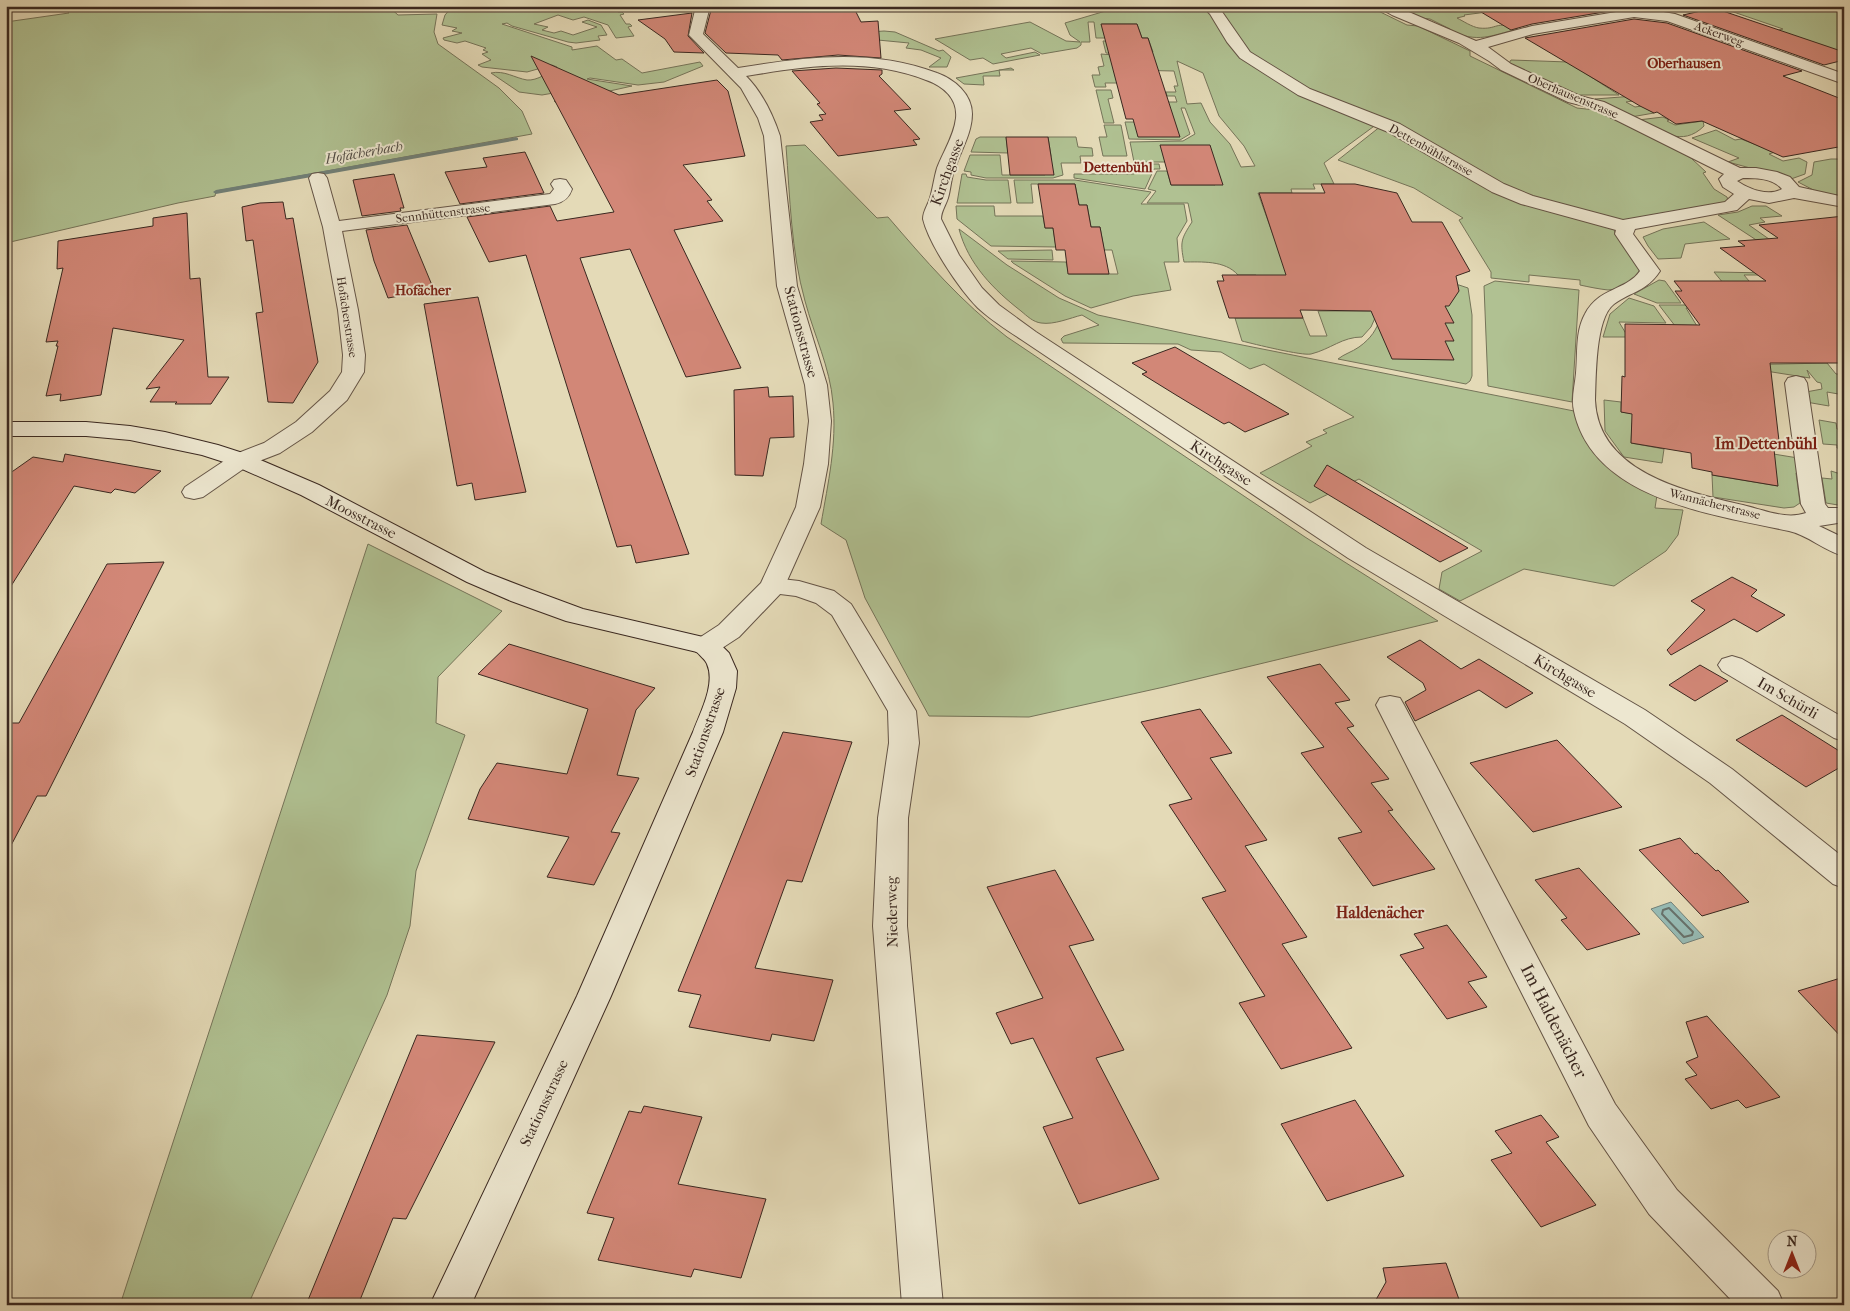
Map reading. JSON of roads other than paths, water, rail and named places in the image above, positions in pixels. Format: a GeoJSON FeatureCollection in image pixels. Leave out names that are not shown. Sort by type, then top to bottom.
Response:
{"type":"FeatureCollection","features":[{"type":"Feature","properties":{"kind":"street","name":"Stationsstrasse"},"geometry":{"type":"LineString","coordinates":[[450,1305],[594,996],[676,810],[708,732],[722,688],[723,671],[719,660],[706,646],[729,631],[773,586],[808,507],[816,464],[820,421],[816,385],[787,286],[772,136],[758,104],[747,86],[696,35],[703,6]]}},
{"type":"Feature","properties":{"kind":"street","name":"Dettenbühlstrasse"},"geometry":{"type":"LineString","coordinates":[[1209,6],[1216,12],[1234,42],[1245,55],[1304,92],[1394,128],[1498,188],[1527,200],[1626,226]]}},
{"type":"Feature","properties":{"kind":"street","name":"Oberhausenstrasse"},"geometry":{"type":"LineString","coordinates":[[1383,6],[1473,46],[1500,61],[1506,67],[1574,99],[1598,105],[1741,184],[1770,197],[1781,196],[1792,191],[1807,196],[1844,202]]}},
{"type":"Feature","properties":{"kind":"street","name":"Ackerweg"},"geometry":{"type":"LineString","coordinates":[[1473,46],[1532,30],[1646,13],[1670,17],[1844,79]]}},
{"type":"Feature","properties":{"kind":"street","name":"Kirchgasse"},"geometry":{"type":"LineString","coordinates":[[735,73],[810,62],[863,62],[897,66],[923,72],[951,87],[961,100],[964,107],[964,117],[961,132],[940,186],[938,201],[933,209],[932,217],[934,226],[947,251],[982,300],[1029,336],[1356,553],[1635,717],[1721,776],[1844,876]]}},
{"type":"Feature","properties":{"kind":"street","name":"Hofächerstrasse"},"geometry":{"type":"LineString","coordinates":[[194,492],[241,460],[272,448],[304,426],[339,395],[353,372],[354,355],[332,227],[318,178]]}},
{"type":"Feature","properties":{"kind":"street"},"geometry":{"type":"LineString","coordinates":[[1626,226],[1631,223],[1732,206],[1741,184]]}},
{"type":"Feature","properties":{"kind":"street","name":"Sennhüttenstrasse"},"geometry":{"type":"LineString","coordinates":[[332,227],[557,191]]}},
{"type":"Feature","properties":{"kind":"street","name":"Wannächerstrasse"},"geometry":{"type":"LineString","coordinates":[[1626,226],[1624,234],[1648,265],[1650,271],[1642,282],[1619,292],[1602,303],[1595,312],[1590,328],[1584,400],[1593,436],[1611,460],[1623,470],[1665,492],[1712,506],[1796,524],[1832,516]]}},
{"type":"Feature","properties":{"kind":"street"},"geometry":{"type":"LineString","coordinates":[[1796,384],[1813,504],[1832,516]]}},
{"type":"Feature","properties":{"kind":"street","name":"Moosstrasse"},"geometry":{"type":"LineString","coordinates":[[6,429],[86,429],[130,433],[210,450],[241,460],[310,490],[476,577],[512,592],[575,615],[706,646]]}},
{"type":"Feature","properties":{"kind":"street"},"geometry":{"type":"LineString","coordinates":[[1796,524],[1844,548]]}},
{"type":"Feature","properties":{"kind":"street","name":"Niederweg"},"geometry":{"type":"LineString","coordinates":[[773,586],[799,589],[825,597],[842,610],[902,711],[904,743],[893,818],[890,926],[922,1305]]}},
{"type":"Feature","properties":{"kind":"street","name":"Im Schürli"},"geometry":{"type":"LineString","coordinates":[[1732,665],[1844,731]]}},
{"type":"Feature","properties":{"kind":"street","name":"Im Haldenächer"},"geometry":{"type":"LineString","coordinates":[[1390,705],[1602,1115],[1663,1202],[1764,1305]]}},
{"type":"Feature","properties":{"kind":"water"},"geometry":{"type":"Polygon","coordinates":[[[1671,902],[1704,937],[1683,944],[1651,909],[1671,902]]]}},
{"type":"Feature","properties":{"kind":"waterway","name":"Hofächerbach"},"geometry":{"type":"LineString","coordinates":[[216,192],[516,139]]}},
{"type":"Feature","properties":{"kind":"district","name":"Oberhausen"},"geometry":{"type":"Point","coordinates":[1684,63]}},
{"type":"Feature","properties":{"kind":"district","name":"Dettenbühl"},"geometry":{"type":"Point","coordinates":[1118,167]}},
{"type":"Feature","properties":{"kind":"district","name":"Hofächer"},"geometry":{"type":"Point","coordinates":[423,290]}},
{"type":"Feature","properties":{"kind":"district","name":"Im Dettenbühl"},"geometry":{"type":"Point","coordinates":[1766,443]}},
{"type":"Feature","properties":{"kind":"district","name":"Haldenächer"},"geometry":{"type":"Point","coordinates":[1380,912]}}]}
